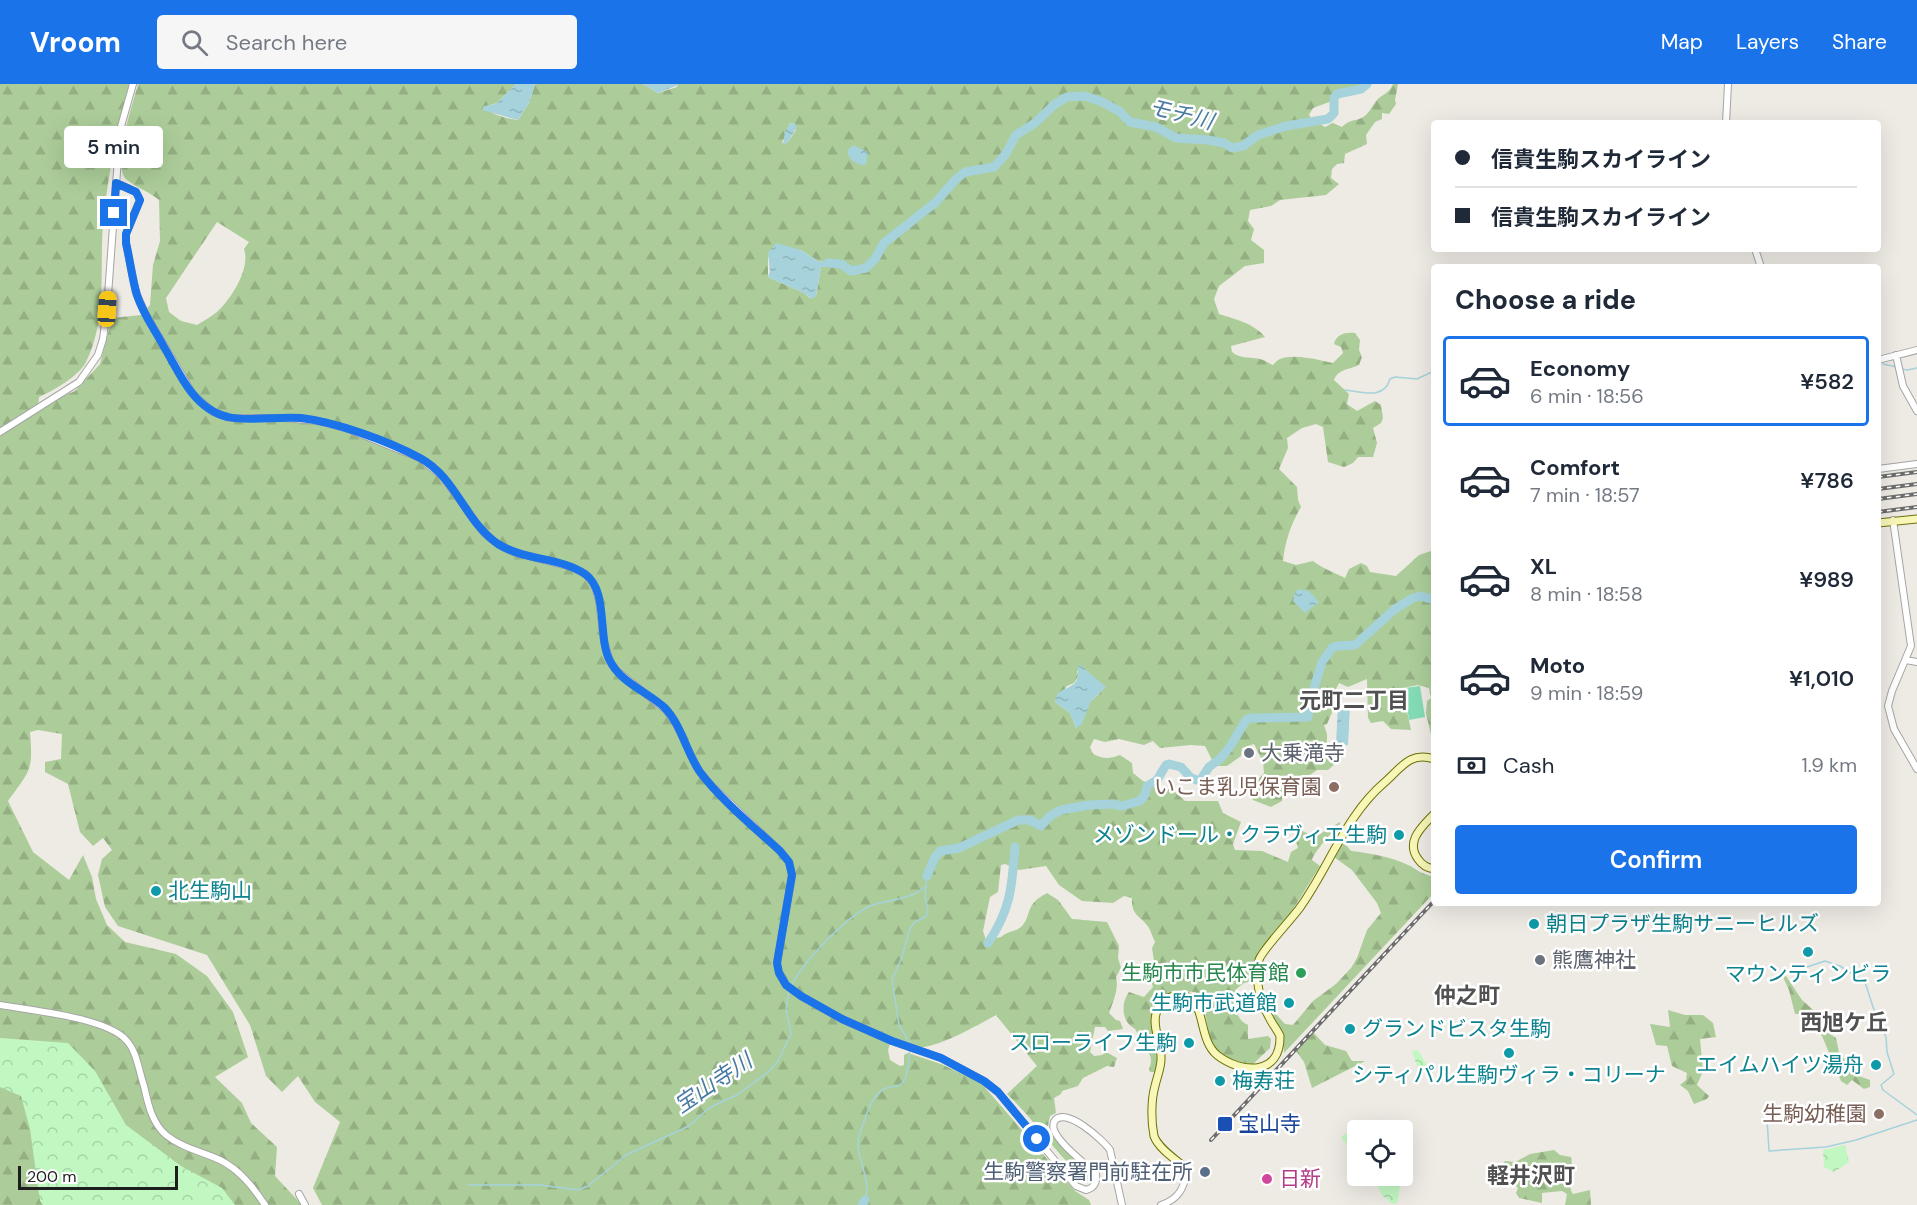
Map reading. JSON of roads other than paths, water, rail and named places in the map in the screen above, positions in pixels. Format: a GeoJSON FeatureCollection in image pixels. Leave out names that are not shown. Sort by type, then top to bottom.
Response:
{"type":"FeatureCollection","features":[{"type":"Feature","properties":{"kind":"main road"},"geometry":{"type":"LineString","coordinates":[[1881,522],[1917,519]]}},
{"type":"Feature","properties":{"kind":"main road"},"geometry":{"type":"LineString","coordinates":[[1186,1168],[1162,1147],[1155,1137],[1153,1102],[1161,1060],[1155,1020],[1160,1006],[1170,997],[1183,995],[1190,997],[1198,1007],[1208,1045],[1216,1054],[1239,1068],[1255,1069],[1266,1065],[1278,1051],[1280,1036],[1261,999],[1258,975],[1259,958],[1308,897],[1342,835],[1366,799],[1408,760],[1419,756],[1431,758]]}},
{"type":"Feature","properties":{"kind":"main road"},"geometry":{"type":"LineString","coordinates":[[1431,817],[1418,831],[1413,840],[1413,848],[1421,864],[1431,868]]}},
{"type":"Feature","properties":{"kind":"street"},"geometry":{"type":"LineString","coordinates":[[0,432],[79,382],[97,358],[105,326],[120,130],[133,84]]}},
{"type":"Feature","properties":{"kind":"street"},"geometry":{"type":"LineString","coordinates":[[1726,120],[1728,84]]}},
{"type":"Feature","properties":{"kind":"street"},"geometry":{"type":"LineString","coordinates":[[116,183],[136,192],[140,200],[126,234],[140,303],[193,394],[213,412],[229,418],[284,418],[318,421],[348,429],[420,458],[443,477],[483,532],[496,543],[513,552],[572,567],[587,575],[595,587],[604,641],[610,661],[617,671],[666,710],[676,724],[699,771],[789,862],[792,875],[777,963],[779,973],[786,985],[842,1019],[910,1048],[941,1058],[984,1081],[998,1092],[1076,1186],[1086,1190],[1093,1187],[1096,1174],[1061,1141],[1053,1129],[1055,1120],[1060,1117],[1072,1118],[1106,1144],[1110,1150],[1122,1205]]}},
{"type":"Feature","properties":{"kind":"street"},"geometry":{"type":"LineString","coordinates":[[1881,359],[1917,350]]}},
{"type":"Feature","properties":{"kind":"street"},"geometry":{"type":"LineString","coordinates":[[1896,356],[1902,386],[1917,411]]}},
{"type":"Feature","properties":{"kind":"street"},"geometry":{"type":"LineString","coordinates":[[1881,468],[1917,464]]}},
{"type":"Feature","properties":{"kind":"street"},"geometry":{"type":"LineString","coordinates":[[1893,520],[1911,646],[1888,706],[1894,729],[1917,770]]}},
{"type":"Feature","properties":{"kind":"street"},"geometry":{"type":"LineString","coordinates":[[1906,660],[1917,662]]}},
{"type":"Feature","properties":{"kind":"street"},"geometry":{"type":"LineString","coordinates":[[0,1005],[87,1021],[107,1026],[117,1032],[130,1045],[151,1112],[164,1134],[176,1142],[222,1161],[250,1183],[264,1205]]}},
{"type":"Feature","properties":{"kind":"street"},"geometry":{"type":"LineString","coordinates":[[1161,1205],[1177,1197],[1186,1176],[1186,1168]]}},
{"type":"Feature","properties":{"kind":"street"},"geometry":{"type":"LineString","coordinates":[[299,1194],[305,1205]]}},
{"type":"Feature","properties":{"kind":"water"},"geometry":{"type":"Polygon","coordinates":[[[516,84],[535,84],[529,103],[518,120],[482,110],[483,107],[497,103],[516,84]]]}},
{"type":"Feature","properties":{"kind":"water"},"geometry":{"type":"Polygon","coordinates":[[[643,84],[678,84],[678,85],[658,93],[643,84]]]}},
{"type":"Feature","properties":{"kind":"water"},"geometry":{"type":"Polygon","coordinates":[[[790,123],[797,127],[787,143],[783,145],[785,132],[790,123]]]}},
{"type":"Feature","properties":{"kind":"water"},"geometry":{"type":"Polygon","coordinates":[[[853,145],[868,152],[866,165],[856,163],[849,157],[847,151],[853,145]]]}},
{"type":"Feature","properties":{"kind":"water"},"geometry":{"type":"Polygon","coordinates":[[[776,243],[801,250],[818,261],[841,263],[841,265],[821,267],[816,296],[812,299],[768,277],[770,271],[768,253],[776,243]]]}},
{"type":"Feature","properties":{"kind":"water"},"geometry":{"type":"Polygon","coordinates":[[[1299,589],[1309,591],[1319,602],[1305,613],[1293,601],[1295,592],[1299,589]]]}},
{"type":"Feature","properties":{"kind":"water"},"geometry":{"type":"Polygon","coordinates":[[[1079,664],[1106,687],[1091,701],[1082,724],[1076,728],[1070,713],[1055,702],[1060,692],[1075,683],[1079,664]]]}},
{"type":"Feature","properties":{"kind":"water"},"geometry":{"type":"Polygon","coordinates":[[[1338,705],[1350,705],[1348,745],[1336,744],[1338,705]]]}},
{"type":"Feature","properties":{"kind":"waterway","name":"モチ川"},"geometry":{"type":"LineString","coordinates":[[828,263],[841,264],[851,271],[866,268],[875,259],[884,243],[936,202],[956,179],[965,172],[994,167],[1005,155],[1016,135],[1067,97],[1084,96],[1100,101],[1119,111],[1130,122],[1156,127],[1176,138],[1208,140],[1224,143],[1232,148],[1243,146],[1258,135],[1286,126],[1328,119],[1334,113],[1334,98],[1337,94],[1361,89],[1367,84]]}},
{"type":"Feature","properties":{"kind":"waterway"},"geometry":{"type":"LineString","coordinates":[[1883,364],[1897,367]]}},
{"type":"Feature","properties":{"kind":"waterway"},"geometry":{"type":"LineString","coordinates":[[1901,369],[1917,368]]}},
{"type":"Feature","properties":{"kind":"waterway"},"geometry":{"type":"LineString","coordinates":[[1345,390],[1378,392],[1383,390],[1390,379],[1395,377],[1417,379],[1431,372]]}},
{"type":"Feature","properties":{"kind":"waterway","name":"宝山寺川"},"geometry":{"type":"LineString","coordinates":[[927,876],[940,851],[959,848],[1018,820],[1030,820],[1041,826],[1050,816],[1061,810],[1089,805],[1122,806],[1140,801],[1145,795],[1147,786],[1157,780],[1166,765],[1181,767],[1191,778],[1200,781],[1209,767],[1229,748],[1246,720],[1308,717],[1322,662],[1332,648],[1355,645],[1395,609],[1413,598],[1421,596],[1431,599]]}},
{"type":"Feature","properties":{"kind":"waterway","name":"宝山寺川"},"geometry":{"type":"LineString","coordinates":[[988,943],[1006,908],[1013,874],[1015,847]]}},
{"type":"Feature","properties":{"kind":"waterway","name":"宝山寺川"},"geometry":{"type":"LineString","coordinates":[[910,1044],[899,1025],[892,980],[902,957],[910,928],[926,916],[928,911],[925,896],[927,876]]}},
{"type":"Feature","properties":{"kind":"waterway","name":"宝山寺川"},"geometry":{"type":"LineString","coordinates":[[791,987],[815,953],[851,918],[873,905],[908,897],[926,886]]}},
{"type":"Feature","properties":{"kind":"waterway"},"geometry":{"type":"LineString","coordinates":[[1798,970],[1825,961],[1840,966],[1865,982],[1886,1037],[1887,1052],[1894,1074],[1881,1085],[1883,1090],[1917,1115]]}},
{"type":"Feature","properties":{"kind":"waterway","name":"宝山寺川"},"geometry":{"type":"LineString","coordinates":[[468,1185],[540,1185],[578,1190],[588,1186],[626,1155],[689,1126],[709,1108],[737,1095],[768,1072],[778,1061],[791,1034],[786,1008],[789,992]]}},
{"type":"Feature","properties":{"kind":"waterway","name":"宝山寺川"},"geometry":{"type":"LineString","coordinates":[[865,1200],[867,1191],[858,1142],[860,1133],[869,1109],[879,1092],[900,1085],[904,1081],[910,1049]]}},
{"type":"Feature","properties":{"kind":"waterway"},"geometry":{"type":"LineString","coordinates":[[1766,1103],[1769,1151],[1826,1147],[1856,1140],[1917,1120]]}},
{"type":"Feature","properties":{"kind":"waterway","name":"宝山寺川"},"geometry":{"type":"LineString","coordinates":[[862,1205],[865,1200]]}},
{"type":"Feature","properties":{"kind":"railway"},"geometry":{"type":"LineString","coordinates":[[1881,477],[1917,472]]}},
{"type":"Feature","properties":{"kind":"railway"},"geometry":{"type":"LineString","coordinates":[[1881,489],[1917,484]]}},
{"type":"Feature","properties":{"kind":"railway"},"geometry":{"type":"LineString","coordinates":[[1881,499],[1917,494]]}},
{"type":"Feature","properties":{"kind":"railway"},"geometry":{"type":"LineString","coordinates":[[1881,512],[1917,507]]}},
{"type":"Feature","properties":{"kind":"railway"},"geometry":{"type":"LineString","coordinates":[[1211,1140],[1431,904]]}},
{"type":"Feature","properties":{"kind":"place","name":"大乗滝寺"},"geometry":{"type":"Point","coordinates":[1249,753]}},
{"type":"Feature","properties":{"kind":"place","name":"いこま乳児保育園"},"geometry":{"type":"Point","coordinates":[1334,787]}},
{"type":"Feature","properties":{"kind":"place","name":"メゾンドール・クラヴィエ生駒"},"geometry":{"type":"Point","coordinates":[1399,835]}},
{"type":"Feature","properties":{"kind":"place","name":"北生駒山"},"geometry":{"type":"Point","coordinates":[156,891]}},
{"type":"Feature","properties":{"kind":"place","name":"朝日プラザ生駒サニーヒルズ"},"geometry":{"type":"Point","coordinates":[1534,924]}},
{"type":"Feature","properties":{"kind":"place","name":"マウンティンビラ"},"geometry":{"type":"Point","coordinates":[1808,952]}},
{"type":"Feature","properties":{"kind":"place","name":"熊鷹神社"},"geometry":{"type":"Point","coordinates":[1540,960]}},
{"type":"Feature","properties":{"kind":"place","name":"生駒市市民体育館"},"geometry":{"type":"Point","coordinates":[1301,973]}},
{"type":"Feature","properties":{"kind":"place","name":"生駒市武道館"},"geometry":{"type":"Point","coordinates":[1289,1003]}},
{"type":"Feature","properties":{"kind":"place","name":"グランドビスタ生駒"},"geometry":{"type":"Point","coordinates":[1350,1029]}},
{"type":"Feature","properties":{"kind":"place","name":"スローライフ生駒"},"geometry":{"type":"Point","coordinates":[1189,1043]}},
{"type":"Feature","properties":{"kind":"place","name":"シティパル生駒ヴィラ・コリーナ"},"geometry":{"type":"Point","coordinates":[1509,1053]}},
{"type":"Feature","properties":{"kind":"place","name":"エイムハイツ湯舟"},"geometry":{"type":"Point","coordinates":[1876,1065]}},
{"type":"Feature","properties":{"kind":"place","name":"梅寿荘"},"geometry":{"type":"Point","coordinates":[1220,1081]}},
{"type":"Feature","properties":{"kind":"place","name":"生駒幼稚園"},"geometry":{"type":"Point","coordinates":[1879,1114]}},
{"type":"Feature","properties":{"kind":"place","name":"宝山寺"},"geometry":{"type":"Point","coordinates":[1225,1124]}},
{"type":"Feature","properties":{"kind":"place","name":"生駒警察署門前駐在所"},"geometry":{"type":"Point","coordinates":[1205,1172]}},
{"type":"Feature","properties":{"kind":"place","name":"日新"},"geometry":{"type":"Point","coordinates":[1267,1179]}},
{"type":"Feature","properties":{"kind":"district","name":"元町二丁目"},"geometry":{"type":"Point","coordinates":[1354,700]}},
{"type":"Feature","properties":{"kind":"district","name":"仲之町"},"geometry":{"type":"Point","coordinates":[1467,995]}},
{"type":"Feature","properties":{"kind":"district","name":"西旭ケ丘"},"geometry":{"type":"Point","coordinates":[1844,1022]}},
{"type":"Feature","properties":{"kind":"district","name":"軽井沢町"},"geometry":{"type":"Point","coordinates":[1531,1175]}}]}
